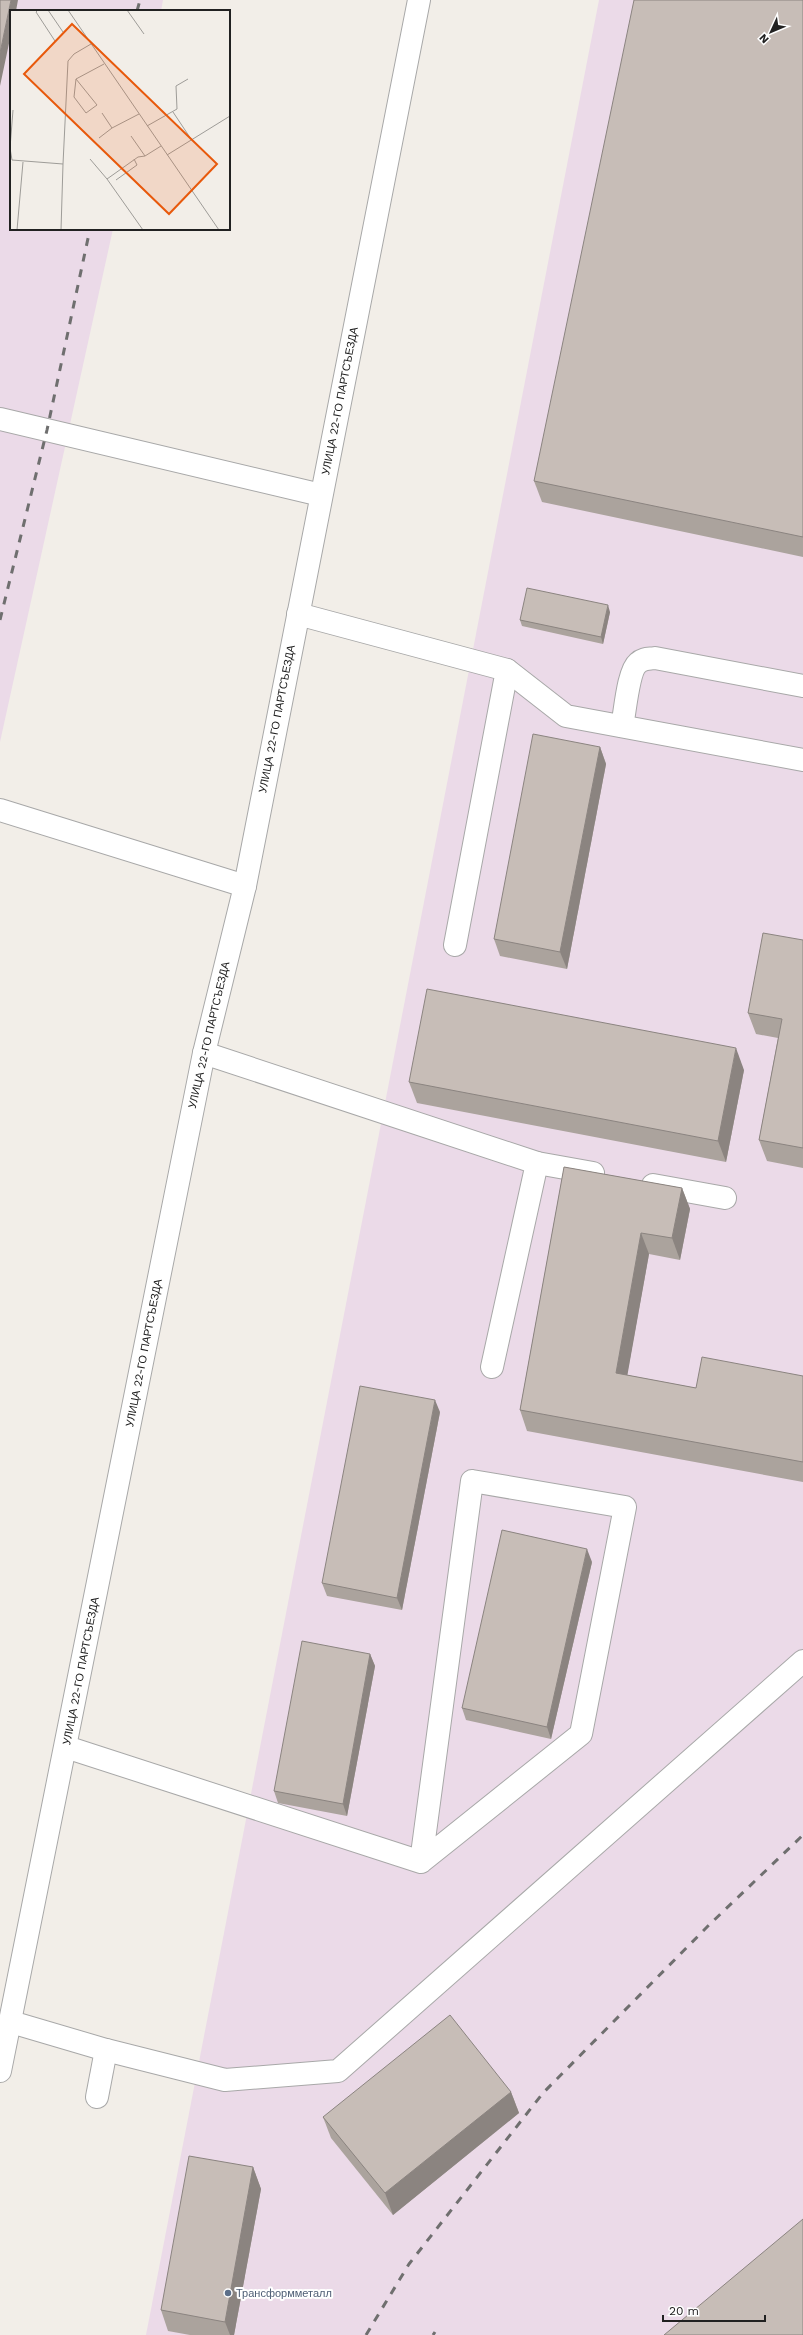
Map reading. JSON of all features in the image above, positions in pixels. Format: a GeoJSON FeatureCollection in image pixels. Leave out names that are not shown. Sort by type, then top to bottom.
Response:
{"type":"FeatureCollection","features":[{"type":"Feature","properties":{"kind":"street","name":"УЛИЦА 22-ГО ПАРТСЪЕЗДА"},"geometry":{"type":"LineString","coordinates":[[0,2071],[204,1053],[245,886],[419,0]]}},
{"type":"Feature","properties":{"kind":"street"},"geometry":{"type":"LineString","coordinates":[[1,422],[321,495]]}},
{"type":"Feature","properties":{"kind":"street"},"geometry":{"type":"LineString","coordinates":[[298,614],[507,670],[566,716],[803,760]]}},
{"type":"Feature","properties":{"kind":"street"},"geometry":{"type":"LineString","coordinates":[[622,726],[632,674],[636,663],[643,659],[655,658],[803,686]]}},
{"type":"Feature","properties":{"kind":"street"},"geometry":{"type":"LineString","coordinates":[[455,944],[507,670]]}},
{"type":"Feature","properties":{"kind":"street"},"geometry":{"type":"LineString","coordinates":[[0,810],[245,886]]}},
{"type":"Feature","properties":{"kind":"street"},"geometry":{"type":"LineString","coordinates":[[204,1053],[537,1163],[725,1198]]}},
{"type":"Feature","properties":{"kind":"street"},"geometry":{"type":"LineString","coordinates":[[492,1367],[537,1163]]}},
{"type":"Feature","properties":{"kind":"street"},"geometry":{"type":"LineString","coordinates":[[472,1481],[624,1507],[581,1734],[421,1862],[472,1481]]}},
{"type":"Feature","properties":{"kind":"street"},"geometry":{"type":"LineString","coordinates":[[11,2022],[106,2050],[225,2080],[338,2071],[803,1661]]}},
{"type":"Feature","properties":{"kind":"street"},"geometry":{"type":"LineString","coordinates":[[66,1747],[421,1862]]}},
{"type":"Feature","properties":{"kind":"street"},"geometry":{"type":"LineString","coordinates":[[97,2098],[106,2050]]}},
{"type":"Feature","properties":{"kind":"shaded area"},"geometry":{"type":"Polygon","coordinates":[[[0,0],[163,0],[161,10],[10,10],[10,230],[113,230],[0,742],[0,0]]]}},
{"type":"Feature","properties":{"kind":"shaded area"},"geometry":{"type":"Polygon","coordinates":[[[599,0],[803,0],[803,2335],[146,2335],[599,0]]]}},
{"type":"Feature","properties":{"kind":"building"},"geometry":{"type":"Polygon","coordinates":[[[0,0],[11,0],[0,53],[0,0]]]}},
{"type":"Feature","properties":{"kind":"building"},"geometry":{"type":"Polygon","coordinates":[[[634,0],[803,0],[803,537],[534,481],[634,0]]]}},
{"type":"Feature","properties":{"kind":"building"},"geometry":{"type":"Polygon","coordinates":[[[527,588],[608,605],[601,637],[520,620],[527,588]]]}},
{"type":"Feature","properties":{"kind":"building"},"geometry":{"type":"Polygon","coordinates":[[[533,734],[600,747],[560,952],[494,939],[533,734]]]}},
{"type":"Feature","properties":{"kind":"building"},"geometry":{"type":"Polygon","coordinates":[[[763,933],[803,940],[803,1148],[759,1140],[782,1019],[748,1013],[763,933]]]}},
{"type":"Feature","properties":{"kind":"building"},"geometry":{"type":"Polygon","coordinates":[[[427,989],[736,1048],[718,1141],[409,1082],[427,989]]]}},
{"type":"Feature","properties":{"kind":"building"},"geometry":{"type":"Polygon","coordinates":[[[564,1167],[682,1188],[672,1238],[641,1233],[616,1373],[696,1388],[702,1357],[803,1376],[803,1462],[520,1410],[564,1167]]]}},
{"type":"Feature","properties":{"kind":"building"},"geometry":{"type":"Polygon","coordinates":[[[360,1386],[435,1400],[397,1598],[322,1583],[360,1386]]]}},
{"type":"Feature","properties":{"kind":"building"},"geometry":{"type":"Polygon","coordinates":[[[502,1530],[587,1549],[547,1727],[462,1708],[502,1530]]]}},
{"type":"Feature","properties":{"kind":"building"},"geometry":{"type":"Polygon","coordinates":[[[302,1641],[370,1654],[343,1804],[274,1791],[302,1641]]]}},
{"type":"Feature","properties":{"kind":"building"},"geometry":{"type":"Polygon","coordinates":[[[450,2015],[511,2092],[385,2193],[323,2117],[450,2015]]]}},
{"type":"Feature","properties":{"kind":"building"},"geometry":{"type":"Polygon","coordinates":[[[189,2156],[253,2167],[225,2322],[161,2310],[189,2156]]]}},
{"type":"Feature","properties":{"kind":"building"},"geometry":{"type":"Polygon","coordinates":[[[803,2219],[803,2335],[664,2335],[803,2219]]]}},
{"type":"Feature","properties":{"kind":"railway"},"geometry":{"type":"LineString","coordinates":[[137,10],[140,0]]}},
{"type":"Feature","properties":{"kind":"railway"},"geometry":{"type":"LineString","coordinates":[[0,620],[47,430],[90,230]]}},
{"type":"Feature","properties":{"kind":"railway"},"geometry":{"type":"LineString","coordinates":[[366,2335],[409,2264],[543,2093],[709,1925],[803,1835]]}},
{"type":"Feature","properties":{"kind":"place","name":"Трансформметалл"},"geometry":{"type":"Point","coordinates":[228,2293]}}]}
